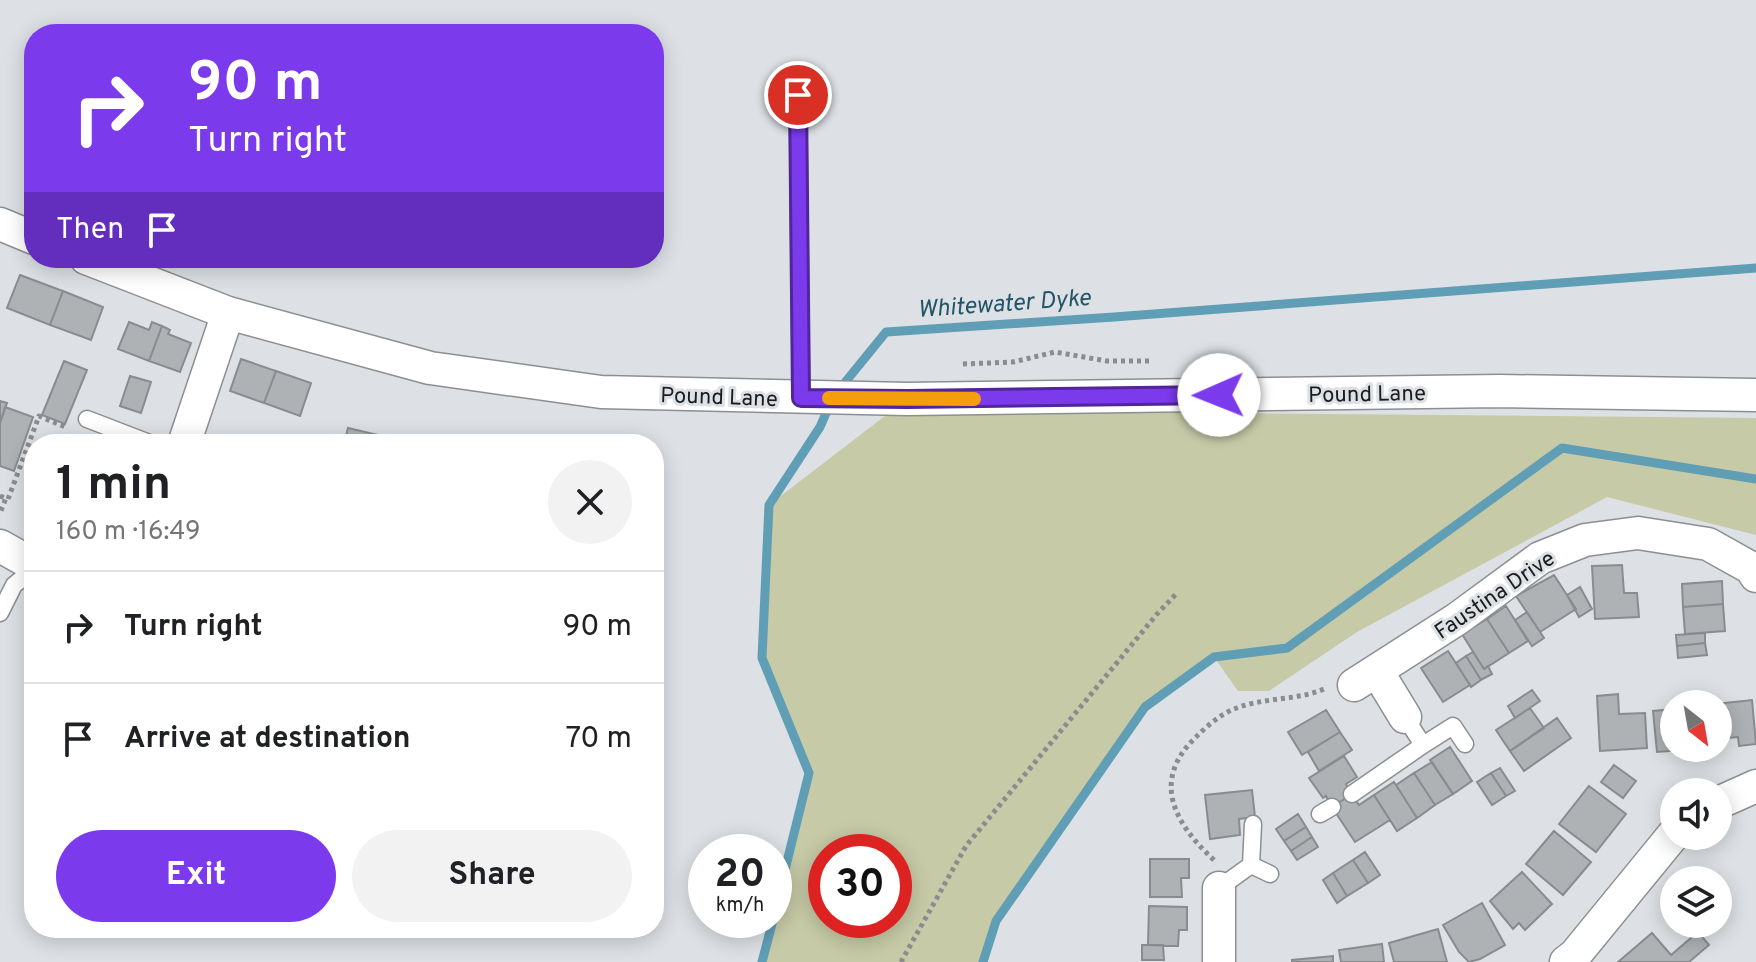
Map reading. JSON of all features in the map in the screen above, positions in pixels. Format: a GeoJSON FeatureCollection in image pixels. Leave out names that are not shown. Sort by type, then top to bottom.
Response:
{"type":"FeatureCollection","features":[{"type":"Feature","properties":{"kind":"street"},"geometry":{"type":"LineString","coordinates":[[0,224],[24,234]]}},
{"type":"Feature","properties":{"kind":"street","name":"Pound Lane"},"geometry":{"type":"LineString","coordinates":[[112,268],[228,313],[430,368],[601,392],[824,398],[1500,391],[1756,395]]}},
{"type":"Feature","properties":{"kind":"street"},"geometry":{"type":"LineString","coordinates":[[187,434],[228,313]]}},
{"type":"Feature","properties":{"kind":"street","name":"Faustina Drive"},"geometry":{"type":"LineString","coordinates":[[1365,678],[1457,619],[1540,558],[1585,540],[1638,533],[1708,544],[1751,568],[1756,576]]}},
{"type":"Feature","properties":{"kind":"street"},"geometry":{"type":"LineString","coordinates":[[0,546],[24,561]]}},
{"type":"Feature","properties":{"kind":"street"},"geometry":{"type":"LineString","coordinates":[[1365,678],[1405,717]]}},
{"type":"Feature","properties":{"kind":"street"},"geometry":{"type":"LineString","coordinates":[[1732,797],[1756,786]]}},
{"type":"Feature","properties":{"kind":"street"},"geometry":{"type":"LineString","coordinates":[[1575,960],[1661,850]]}},
{"type":"Feature","properties":{"kind":"street"},"geometry":{"type":"LineString","coordinates":[[1219,888],[1219,962]]}},
{"type":"Feature","properties":{"kind":"lane"},"geometry":{"type":"LineString","coordinates":[[798,95],[824,398]]}},
{"type":"Feature","properties":{"kind":"lane"},"geometry":{"type":"LineString","coordinates":[[87,419],[126,434]]}},
{"type":"Feature","properties":{"kind":"lane"},"geometry":{"type":"LineString","coordinates":[[0,613],[14,585],[24,576]]}},
{"type":"Feature","properties":{"kind":"lane"},"geometry":{"type":"LineString","coordinates":[[1405,717],[1423,745]]}},
{"type":"Feature","properties":{"kind":"lane"},"geometry":{"type":"LineString","coordinates":[[1352,794],[1453,726],[1465,744]]}},
{"type":"Feature","properties":{"kind":"lane"},"geometry":{"type":"LineString","coordinates":[[1251,865],[1253,824]]}},
{"type":"Feature","properties":{"kind":"lane"},"geometry":{"type":"LineString","coordinates":[[1251,865],[1270,874]]}},
{"type":"Feature","properties":{"kind":"lane"},"geometry":{"type":"LineString","coordinates":[[1219,888],[1251,865]]}},
{"type":"Feature","properties":{"kind":"path"},"geometry":{"type":"LineString","coordinates":[[32,434],[39,416],[76,432],[87,419]]}},
{"type":"Feature","properties":{"kind":"path"},"geometry":{"type":"LineString","coordinates":[[8,499],[24,456]]}},
{"type":"Feature","properties":{"kind":"path"},"geometry":{"type":"LineString","coordinates":[[0,496],[6,498],[0,513]]}},
{"type":"Feature","properties":{"kind":"path"},"geometry":{"type":"LineString","coordinates":[[901,962],[966,846],[1178,592]]}},
{"type":"Feature","properties":{"kind":"path"},"geometry":{"type":"LineString","coordinates":[[1170,782],[1183,750],[1205,728],[1231,709],[1261,701],[1312,694],[1346,680],[1365,678]]}},
{"type":"Feature","properties":{"kind":"green space"},"geometry":{"type":"Polygon","coordinates":[[[907,399],[1226,413],[1756,418],[1756,535],[1607,497],[1357,632],[1269,691],[1238,691],[1214,657],[1145,707],[996,921],[983,962],[762,962],[768,938],[792,938],[792,841],[809,773],[762,658],[769,505],[907,399]]]}},
{"type":"Feature","properties":{"kind":"building"},"geometry":{"type":"Polygon","coordinates":[[[20,275],[63,291],[50,325],[7,308],[20,275]]]}},
{"type":"Feature","properties":{"kind":"building"},"geometry":{"type":"Polygon","coordinates":[[[63,291],[103,307],[91,340],[50,325],[63,291]]]}},
{"type":"Feature","properties":{"kind":"building"},"geometry":{"type":"Polygon","coordinates":[[[129,322],[149,330],[152,322],[162,326],[149,361],[118,349],[129,322]]]}},
{"type":"Feature","properties":{"kind":"building"},"geometry":{"type":"Polygon","coordinates":[[[162,326],[170,330],[168,334],[191,343],[180,372],[149,361],[162,326]]]}},
{"type":"Feature","properties":{"kind":"building"},"geometry":{"type":"Polygon","coordinates":[[[241,359],[276,371],[264,403],[230,391],[241,359]]]}},
{"type":"Feature","properties":{"kind":"building"},"geometry":{"type":"Polygon","coordinates":[[[64,361],[87,370],[65,424],[42,415],[64,361]]]}},
{"type":"Feature","properties":{"kind":"building"},"geometry":{"type":"Polygon","coordinates":[[[276,371],[311,383],[300,416],[264,403],[276,371]]]}},
{"type":"Feature","properties":{"kind":"building"},"geometry":{"type":"Polygon","coordinates":[[[130,376],[151,382],[141,413],[120,406],[130,376]]]}},
{"type":"Feature","properties":{"kind":"building"},"geometry":{"type":"Polygon","coordinates":[[[0,401],[7,403],[0,423],[0,401]]]}},
{"type":"Feature","properties":{"kind":"building"},"geometry":{"type":"Polygon","coordinates":[[[5,407],[33,417],[27,434],[24,434],[14,471],[0,466],[0,423],[5,407]]]}},
{"type":"Feature","properties":{"kind":"building"},"geometry":{"type":"Polygon","coordinates":[[[348,428],[374,434],[346,434],[348,428]]]}},
{"type":"Feature","properties":{"kind":"building"},"geometry":{"type":"Polygon","coordinates":[[[1622,565],[1624,593],[1637,593],[1639,617],[1595,619],[1592,566],[1622,565]]]}},
{"type":"Feature","properties":{"kind":"building"},"geometry":{"type":"Polygon","coordinates":[[[1554,575],[1576,609],[1540,632],[1516,596],[1554,575]]]}},
{"type":"Feature","properties":{"kind":"building"},"geometry":{"type":"Polygon","coordinates":[[[1722,581],[1723,604],[1683,607],[1682,584],[1722,581]]]}},
{"type":"Feature","properties":{"kind":"building"},"geometry":{"type":"Polygon","coordinates":[[[1580,587],[1592,609],[1579,617],[1567,595],[1580,587]]]}},
{"type":"Feature","properties":{"kind":"building"},"geometry":{"type":"Polygon","coordinates":[[[1723,604],[1725,631],[1685,634],[1683,607],[1723,604]]]}},
{"type":"Feature","properties":{"kind":"building"},"geometry":{"type":"Polygon","coordinates":[[[1506,606],[1528,641],[1509,653],[1487,619],[1506,606]]]}},
{"type":"Feature","properties":{"kind":"building"},"geometry":{"type":"Polygon","coordinates":[[[1527,612],[1544,638],[1532,646],[1515,620],[1527,612]]]}},
{"type":"Feature","properties":{"kind":"building"},"geometry":{"type":"Polygon","coordinates":[[[1487,619],[1509,653],[1484,669],[1462,634],[1487,619]]]}},
{"type":"Feature","properties":{"kind":"building"},"geometry":{"type":"Polygon","coordinates":[[[1705,633],[1705,643],[1677,646],[1676,635],[1705,633]]]}},
{"type":"Feature","properties":{"kind":"building"},"geometry":{"type":"Polygon","coordinates":[[[1705,643],[1707,655],[1678,658],[1677,646],[1705,643]]]}},
{"type":"Feature","properties":{"kind":"building"},"geometry":{"type":"Polygon","coordinates":[[[1448,651],[1470,685],[1443,702],[1421,668],[1448,651]]]}},
{"type":"Feature","properties":{"kind":"building"},"geometry":{"type":"Polygon","coordinates":[[[1473,652],[1484,669],[1488,666],[1492,674],[1481,680],[1466,656],[1473,652]]]}},
{"type":"Feature","properties":{"kind":"building"},"geometry":{"type":"Polygon","coordinates":[[[1466,656],[1481,680],[1471,687],[1456,663],[1466,656]]]}},
{"type":"Feature","properties":{"kind":"building"},"geometry":{"type":"Polygon","coordinates":[[[1532,690],[1540,701],[1515,718],[1508,706],[1532,690]]]}},
{"type":"Feature","properties":{"kind":"building"},"geometry":{"type":"Polygon","coordinates":[[[1618,694],[1619,714],[1645,713],[1647,748],[1600,751],[1597,696],[1618,694]]]}},
{"type":"Feature","properties":{"kind":"building"},"geometry":{"type":"Polygon","coordinates":[[[1752,700],[1756,744],[1739,746],[1738,737],[1732,738],[1732,702],[1752,700]]]}},
{"type":"Feature","properties":{"kind":"building"},"geometry":{"type":"Polygon","coordinates":[[[1530,708],[1544,728],[1510,751],[1496,730],[1530,708]]]}},
{"type":"Feature","properties":{"kind":"building"},"geometry":{"type":"Polygon","coordinates":[[[1326,710],[1340,732],[1302,755],[1288,732],[1326,710]]]}},
{"type":"Feature","properties":{"kind":"building"},"geometry":{"type":"Polygon","coordinates":[[[1660,710],[1660,752],[1657,752],[1653,711],[1660,710]]]}},
{"type":"Feature","properties":{"kind":"building"},"geometry":{"type":"Polygon","coordinates":[[[1557,718],[1571,738],[1524,771],[1510,751],[1557,718]]]}},
{"type":"Feature","properties":{"kind":"building"},"geometry":{"type":"Polygon","coordinates":[[[1340,732],[1352,750],[1319,771],[1308,752],[1340,732]]]}},
{"type":"Feature","properties":{"kind":"building"},"geometry":{"type":"Polygon","coordinates":[[[1450,747],[1472,781],[1453,794],[1430,760],[1450,747]]]}},
{"type":"Feature","properties":{"kind":"building"},"geometry":{"type":"Polygon","coordinates":[[[1344,756],[1357,777],[1346,784],[1352,794],[1332,807],[1309,778],[1344,756]]]}},
{"type":"Feature","properties":{"kind":"building"},"geometry":{"type":"Polygon","coordinates":[[[1432,762],[1453,794],[1435,805],[1414,773],[1432,762]]]}},
{"type":"Feature","properties":{"kind":"building"},"geometry":{"type":"Polygon","coordinates":[[[1614,765],[1636,781],[1623,798],[1601,782],[1614,765]]]}},
{"type":"Feature","properties":{"kind":"building"},"geometry":{"type":"Polygon","coordinates":[[[1500,768],[1515,791],[1506,796],[1491,773],[1500,768]]]}},
{"type":"Feature","properties":{"kind":"building"},"geometry":{"type":"Polygon","coordinates":[[[1414,773],[1435,805],[1417,818],[1396,785],[1414,773]]]}},
{"type":"Feature","properties":{"kind":"building"},"geometry":{"type":"Polygon","coordinates":[[[1491,773],[1506,796],[1492,805],[1477,782],[1491,773]]]}},
{"type":"Feature","properties":{"kind":"building"},"geometry":{"type":"Polygon","coordinates":[[[1394,782],[1417,818],[1397,831],[1374,795],[1394,782]]]}},
{"type":"Feature","properties":{"kind":"building"},"geometry":{"type":"Polygon","coordinates":[[[1589,786],[1626,814],[1596,852],[1559,824],[1589,786]]]}},
{"type":"Feature","properties":{"kind":"building"},"geometry":{"type":"Polygon","coordinates":[[[1252,790],[1255,817],[1239,819],[1240,835],[1210,839],[1205,795],[1252,790]]]}},
{"type":"Feature","properties":{"kind":"building"},"geometry":{"type":"Polygon","coordinates":[[[1352,794],[1359,805],[1374,795],[1390,820],[1355,842],[1332,807],[1352,794]]]}},
{"type":"Feature","properties":{"kind":"building"},"geometry":{"type":"Polygon","coordinates":[[[1298,814],[1306,827],[1284,841],[1276,829],[1298,814]]]}},
{"type":"Feature","properties":{"kind":"building"},"geometry":{"type":"Polygon","coordinates":[[[1306,827],[1312,837],[1291,851],[1284,841],[1306,827]]]}},
{"type":"Feature","properties":{"kind":"building"},"geometry":{"type":"Polygon","coordinates":[[[1554,831],[1591,862],[1563,895],[1526,864],[1554,831]]]}},
{"type":"Feature","properties":{"kind":"building"},"geometry":{"type":"Polygon","coordinates":[[[1312,837],[1318,847],[1297,860],[1291,851],[1312,837]]]}},
{"type":"Feature","properties":{"kind":"building"},"geometry":{"type":"Polygon","coordinates":[[[1365,852],[1380,875],[1368,883],[1353,860],[1365,852]]]}},
{"type":"Feature","properties":{"kind":"building"},"geometry":{"type":"Polygon","coordinates":[[[1150,859],[1189,859],[1189,878],[1181,878],[1182,897],[1150,897],[1150,859]]]}},
{"type":"Feature","properties":{"kind":"building"},"geometry":{"type":"Polygon","coordinates":[[[1353,860],[1368,883],[1347,896],[1333,873],[1353,860]]]}},
{"type":"Feature","properties":{"kind":"building"},"geometry":{"type":"Polygon","coordinates":[[[1522,872],[1552,904],[1525,930],[1519,923],[1513,929],[1490,901],[1522,872]]]}},
{"type":"Feature","properties":{"kind":"building"},"geometry":{"type":"Polygon","coordinates":[[[1333,873],[1347,896],[1337,903],[1323,880],[1333,873]]]}},
{"type":"Feature","properties":{"kind":"building"},"geometry":{"type":"Polygon","coordinates":[[[1482,903],[1505,945],[1469,962],[1459,952],[1443,925],[1482,903]]]}},
{"type":"Feature","properties":{"kind":"building"},"geometry":{"type":"Polygon","coordinates":[[[1149,906],[1187,907],[1187,930],[1179,930],[1178,946],[1148,945],[1149,906]]]}},
{"type":"Feature","properties":{"kind":"building"},"geometry":{"type":"Polygon","coordinates":[[[1438,929],[1447,962],[1394,962],[1389,943],[1438,929]]]}},
{"type":"Feature","properties":{"kind":"building"},"geometry":{"type":"Polygon","coordinates":[[[1652,933],[1671,955],[1691,938],[1703,938],[1709,945],[1689,962],[1618,962],[1652,933]]]}},
{"type":"Feature","properties":{"kind":"building"},"geometry":{"type":"Polygon","coordinates":[[[1382,944],[1384,962],[1341,962],[1339,950],[1382,944]]]}},
{"type":"Feature","properties":{"kind":"building"},"geometry":{"type":"Polygon","coordinates":[[[1142,945],[1163,945],[1164,960],[1142,960],[1142,945]]]}},
{"type":"Feature","properties":{"kind":"building"},"geometry":{"type":"Polygon","coordinates":[[[1333,956],[1333,962],[1292,962],[1292,960],[1333,956]]]}},
{"type":"Feature","properties":{"kind":"waterway","name":"Whitewater Dyke"},"geometry":{"type":"LineString","coordinates":[[838,391],[886,332],[1756,268]]}},
{"type":"Feature","properties":{"kind":"waterway","name":"Whitewater Dyke"},"geometry":{"type":"LineString","coordinates":[[792,841],[809,773],[762,658],[769,505],[820,427],[830,404]]}},
{"type":"Feature","properties":{"kind":"waterway"},"geometry":{"type":"LineString","coordinates":[[983,962],[996,921],[1145,707],[1214,657],[1287,648],[1562,448],[1756,479]]}},
{"type":"Feature","properties":{"kind":"waterway","name":"Whitewater Dyke"},"geometry":{"type":"LineString","coordinates":[[762,962],[768,938]]}},
{"type":"Feature","properties":{"kind":"slow traffic"},"geometry":{"type":"LineString","coordinates":[[829,398],[974,399]]}},
{"type":"Feature","properties":{"kind":"route"},"geometry":{"type":"LineString","coordinates":[[798,95],[801,398],[1219,395]]}}]}
